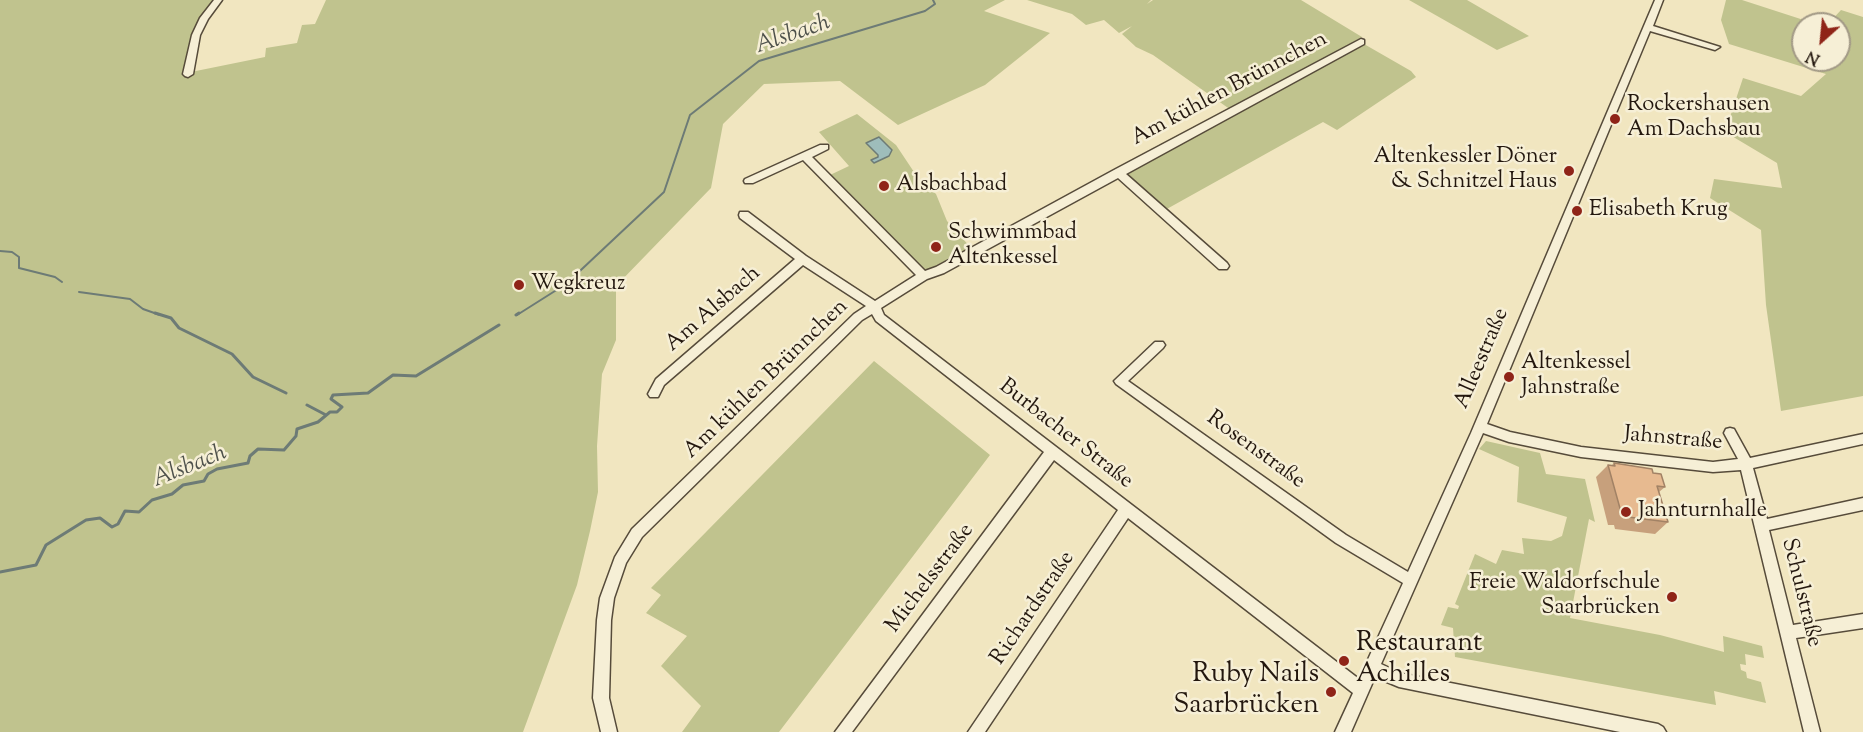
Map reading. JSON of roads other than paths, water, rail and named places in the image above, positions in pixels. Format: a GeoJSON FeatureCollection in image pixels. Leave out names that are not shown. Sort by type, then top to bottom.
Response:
{"type":"FeatureCollection","features":[{"type":"Feature","properties":{"kind":"street"},"geometry":{"type":"LineString","coordinates":[[188,74],[196,35],[204,18],[218,0]]}},
{"type":"Feature","properties":{"kind":"street","name":"Alleestraße"},"geometry":{"type":"LineString","coordinates":[[1343,732],[1479,426],[1659,0]]}},
{"type":"Feature","properties":{"kind":"street"},"geometry":{"type":"LineString","coordinates":[[1647,27],[1714,47]]}},
{"type":"Feature","properties":{"kind":"street","name":"Am kühlen Brünnchen"},"geometry":{"type":"LineString","coordinates":[[609,732],[601,698],[607,598],[625,553],[637,533],[858,317],[924,276],[940,270],[1361,42]]}},
{"type":"Feature","properties":{"kind":"street"},"geometry":{"type":"LineString","coordinates":[[749,181],[824,147]]}},
{"type":"Feature","properties":{"kind":"street"},"geometry":{"type":"LineString","coordinates":[[805,156],[924,276]]}},
{"type":"Feature","properties":{"kind":"street","name":"Am kühlen Brünnchen"},"geometry":{"type":"LineString","coordinates":[[1118,172],[1222,266]]}},
{"type":"Feature","properties":{"kind":"street","name":"Burbacher Straße"},"geometry":{"type":"LineString","coordinates":[[744,215],[802,259],[874,306],[880,318],[1361,690]]}},
{"type":"Feature","properties":{"kind":"street","name":"Am Alsbach"},"geometry":{"type":"LineString","coordinates":[[654,394],[660,382],[802,259]]}},
{"type":"Feature","properties":{"kind":"street","name":"Rosenstraße"},"geometry":{"type":"LineString","coordinates":[[1159,345],[1120,381],[1341,539],[1411,581]]}},
{"type":"Feature","properties":{"kind":"street","name":"Jahnstraße"},"geometry":{"type":"LineString","coordinates":[[1479,426],[1509,437],[1581,452],[1713,467],[1746,464],[1863,439]]}},
{"type":"Feature","properties":{"kind":"street","name":"Schulstraße"},"geometry":{"type":"LineString","coordinates":[[1730,433],[1746,464],[1812,732]]}},
{"type":"Feature","properties":{"kind":"street","name":"Michelsstraße"},"geometry":{"type":"LineString","coordinates":[[843,732],[1052,452]]}},
{"type":"Feature","properties":{"kind":"street"},"geometry":{"type":"LineString","coordinates":[[1762,526],[1863,504]]}},
{"type":"Feature","properties":{"kind":"street","name":"Richardstraße"},"geometry":{"type":"LineString","coordinates":[[976,732],[1126,510]]}},
{"type":"Feature","properties":{"kind":"street"},"geometry":{"type":"LineString","coordinates":[[1788,632],[1863,621]]}},
{"type":"Feature","properties":{"kind":"street"},"geometry":{"type":"LineString","coordinates":[[1371,667],[1399,680],[1658,732]]}},
{"type":"Feature","properties":{"kind":"water"},"geometry":{"type":"Polygon","coordinates":[[[879,137],[892,150],[889,156],[874,163],[871,160],[878,155],[866,143],[879,137]]]}},
{"type":"Feature","properties":{"kind":"waterway","name":"Alsbach"},"geometry":{"type":"LineString","coordinates":[[517,315],[566,284],[664,192],[690,115],[759,61],[925,11],[935,4],[933,0]]}},
{"type":"Feature","properties":{"kind":"waterway"},"geometry":{"type":"LineString","coordinates":[[0,251],[12,252],[19,257],[19,268],[55,277],[62,282]]}},
{"type":"Feature","properties":{"kind":"waterway"},"geometry":{"type":"LineString","coordinates":[[79,292],[130,299],[143,309],[160,315]]}},
{"type":"Feature","properties":{"kind":"waterway"},"geometry":{"type":"LineString","coordinates":[[155,313],[171,318],[179,328],[232,354],[253,377],[286,393]]}},
{"type":"Feature","properties":{"kind":"waterway","name":"Alsbach"},"geometry":{"type":"LineString","coordinates":[[0,572],[36,565],[46,545],[86,520],[100,518],[112,527],[118,524],[125,511],[139,512],[152,500],[172,494],[183,485],[204,481],[208,474],[217,469],[248,463],[250,456],[258,449],[284,450],[296,436],[297,429],[318,422],[330,412],[337,412],[342,407],[331,399],[333,395],[368,393],[393,375],[416,376],[499,325]]}},
{"type":"Feature","properties":{"kind":"waterway"},"geometry":{"type":"LineString","coordinates":[[307,405],[326,415]]}},
{"type":"Feature","properties":{"kind":"place","name":"Rockershausen Am Dachsbau"},"geometry":{"type":"Point","coordinates":[1615,119]}},
{"type":"Feature","properties":{"kind":"place","name":"Altenkessler Döner & Schnitzel Haus"},"geometry":{"type":"Point","coordinates":[1569,171]}},
{"type":"Feature","properties":{"kind":"place","name":"Alsbachbad"},"geometry":{"type":"Point","coordinates":[884,186]}},
{"type":"Feature","properties":{"kind":"place","name":"Elisabeth Krug"},"geometry":{"type":"Point","coordinates":[1577,211]}},
{"type":"Feature","properties":{"kind":"place","name":"Schwimmbad Altenkessel"},"geometry":{"type":"Point","coordinates":[936,247]}},
{"type":"Feature","properties":{"kind":"place","name":"Wegkreuz"},"geometry":{"type":"Point","coordinates":[519,285]}},
{"type":"Feature","properties":{"kind":"place","name":"Altenkessel Jahnstraße"},"geometry":{"type":"Point","coordinates":[1509,377]}},
{"type":"Feature","properties":{"kind":"place","name":"Jahnturnhalle"},"geometry":{"type":"Point","coordinates":[1626,512]}},
{"type":"Feature","properties":{"kind":"place","name":"Freie Waldorfschule Saarbrücken"},"geometry":{"type":"Point","coordinates":[1672,597]}},
{"type":"Feature","properties":{"kind":"place","name":"Restaurant Achilles"},"geometry":{"type":"Point","coordinates":[1344,661]}},
{"type":"Feature","properties":{"kind":"place","name":"Ruby Nails Saarbrücken"},"geometry":{"type":"Point","coordinates":[1331,692]}}]}
